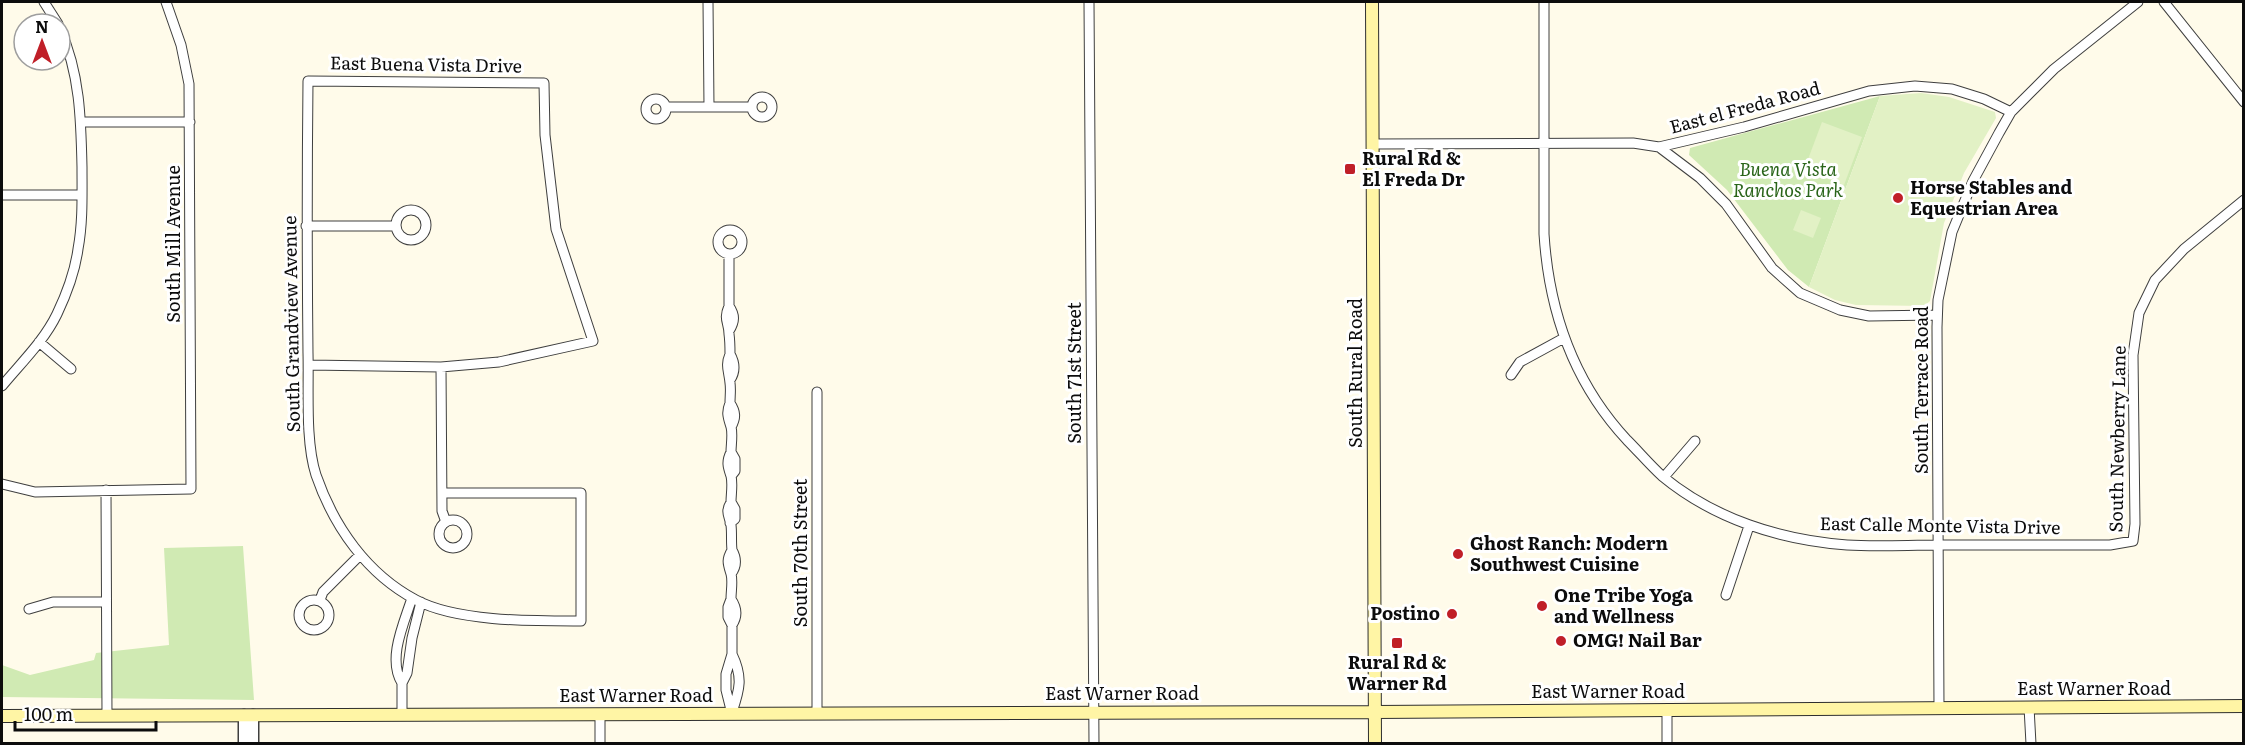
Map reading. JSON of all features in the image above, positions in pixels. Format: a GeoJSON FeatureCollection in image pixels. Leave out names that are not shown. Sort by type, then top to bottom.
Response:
{"type":"FeatureCollection","features":[{"type":"Feature","properties":{"kind":"main road","name":"South Rural Road"},"geometry":{"type":"LineString","coordinates":[[1372,2],[1376,744]]}},
{"type":"Feature","properties":{"kind":"main road","name":"East Warner Road"},"geometry":{"type":"LineString","coordinates":[[2,716],[1375,712],[2244,706]]}},
{"type":"Feature","properties":{"kind":"street","name":"South Mill Avenue"},"geometry":{"type":"LineString","coordinates":[[105,490],[191,489],[189,84],[181,45],[166,2]]}},
{"type":"Feature","properties":{"kind":"street"},"geometry":{"type":"LineString","coordinates":[[708,2],[709,107]]}},
{"type":"Feature","properties":{"kind":"street","name":"South 71st Street"},"geometry":{"type":"LineString","coordinates":[[1089,2],[1094,744]]}},
{"type":"Feature","properties":{"kind":"street","name":"East Calle Monte Vista Drive"},"geometry":{"type":"LineString","coordinates":[[1544,2],[1544,234],[1546,266],[1559,325],[1581,378],[1612,424],[1664,477],[1700,502],[1749,526],[1780,535],[1841,544],[2110,544],[2133,542]]}},
{"type":"Feature","properties":{"kind":"street","name":"South Terrace Road"},"geometry":{"type":"LineString","coordinates":[[1939,708],[1937,315],[1952,232],[1973,181],[2011,112],[2054,69],[2138,2]]}},
{"type":"Feature","properties":{"kind":"street"},"geometry":{"type":"LineString","coordinates":[[2164,2],[2244,102]]}},
{"type":"Feature","properties":{"kind":"street"},"geometry":{"type":"LineString","coordinates":[[2,386],[39,342],[56,317],[74,269],[81,229],[82,195],[81,122],[72,67]]}},
{"type":"Feature","properties":{"kind":"street","name":"East Buena Vista Drive"},"geometry":{"type":"LineString","coordinates":[[308,81],[544,83],[545,135],[555,229],[592,341],[500,362],[441,366]]}},
{"type":"Feature","properties":{"kind":"street","name":"South Grandview Avenue"},"geometry":{"type":"LineString","coordinates":[[308,81],[306,226],[310,434],[315,473],[332,516],[360,555],[385,579],[416,600],[465,616],[539,621],[581,621],[581,492],[442,493]]}},
{"type":"Feature","properties":{"kind":"street","name":"East el Freda Road"},"geometry":{"type":"LineString","coordinates":[[1372,144],[1633,143],[1659,147],[1744,127],[1869,91],[1915,86],[1952,89],[1984,99],[2011,112]]}},
{"type":"Feature","properties":{"kind":"street"},"geometry":{"type":"LineString","coordinates":[[666,107],[752,107]]}},
{"type":"Feature","properties":{"kind":"street"},"geometry":{"type":"LineString","coordinates":[[81,122],[190,122]]}},
{"type":"Feature","properties":{"kind":"street"},"geometry":{"type":"LineString","coordinates":[[1659,147],[1700,178],[1726,204],[1772,268],[1800,293],[1840,310],[1869,316],[1937,315]]}},
{"type":"Feature","properties":{"kind":"street"},"geometry":{"type":"LineString","coordinates":[[2,195],[82,195]]}},
{"type":"Feature","properties":{"kind":"street","name":"South Newberry Lane"},"geometry":{"type":"LineString","coordinates":[[2133,542],[2135,524],[2133,355],[2139,313],[2155,280],[2184,249],[2244,200]]}},
{"type":"Feature","properties":{"kind":"street"},"geometry":{"type":"LineString","coordinates":[[306,226],[396,226]]}},
{"type":"Feature","properties":{"kind":"street"},"geometry":{"type":"LineString","coordinates":[[729,254],[729,306],[734,313],[734,323],[729,331],[730,354],[734,361],[734,373],[730,380],[730,403],[735,410],[735,420],[731,427],[731,452],[735,459],[735,471],[731,476],[731,502],[735,509],[735,519],[730,523],[736,567],[731,574],[732,599],[736,606],[736,618],[732,625],[732,654],[726,674],[726,690],[732,714]]}},
{"type":"Feature","properties":{"kind":"street"},"geometry":{"type":"LineString","coordinates":[[1511,375],[1520,362],[1564,338]]}},
{"type":"Feature","properties":{"kind":"street"},"geometry":{"type":"LineString","coordinates":[[39,342],[71,369]]}},
{"type":"Feature","properties":{"kind":"street"},"geometry":{"type":"LineString","coordinates":[[309,365],[441,366],[442,511],[446,522]]}},
{"type":"Feature","properties":{"kind":"street","name":"South 70th Street"},"geometry":{"type":"LineString","coordinates":[[817,392],[817,713]]}},
{"type":"Feature","properties":{"kind":"street"},"geometry":{"type":"LineString","coordinates":[[1664,477],[1695,441]]}},
{"type":"Feature","properties":{"kind":"street"},"geometry":{"type":"LineString","coordinates":[[2,484],[35,492],[105,490],[107,715]]}},
{"type":"Feature","properties":{"kind":"street"},"geometry":{"type":"LineString","coordinates":[[1725,596],[1749,526]]}},
{"type":"Feature","properties":{"kind":"street"},"geometry":{"type":"LineString","coordinates":[[320,600],[323,592],[360,555]]}},
{"type":"Feature","properties":{"kind":"street"},"geometry":{"type":"LineString","coordinates":[[402,684],[396,674],[400,636],[416,600]]}},
{"type":"Feature","properties":{"kind":"street"},"geometry":{"type":"LineString","coordinates":[[402,714],[402,684],[407,673],[416,600]]}},
{"type":"Feature","properties":{"kind":"street"},"geometry":{"type":"LineString","coordinates":[[29,609],[54,602],[105,602]]}},
{"type":"Feature","properties":{"kind":"street"},"geometry":{"type":"LineString","coordinates":[[400,636],[412,640]]}},
{"type":"Feature","properties":{"kind":"street"},"geometry":{"type":"LineString","coordinates":[[2029,707],[2031,744]]}},
{"type":"Feature","properties":{"kind":"street"},"geometry":{"type":"LineString","coordinates":[[1666,710],[1667,744]]}},
{"type":"Feature","properties":{"kind":"street"},"geometry":{"type":"LineString","coordinates":[[600,714],[600,744]]}},
{"type":"Feature","properties":{"kind":"street"},"geometry":{"type":"LineString","coordinates":[[244,744],[248,715]]}},
{"type":"Feature","properties":{"kind":"street"},"geometry":{"type":"LineString","coordinates":[[248,715],[253,744]]}},
{"type":"Feature","properties":{"kind":"green space","name":"Horse Stables and Equestrian Area"},"geometry":{"type":"Polygon","coordinates":[[[1921,93],[1949,97],[1995,112],[1996,118],[1964,173],[1944,223],[1930,301],[1924,306],[1856,305],[1835,300],[1809,287],[1880,96],[1921,93]]]}},
{"type":"Feature","properties":{"kind":"green space","name":"Buena Vista Ranchos Park"},"geometry":{"type":"Polygon","coordinates":[[[1880,96],[1809,287],[1788,270],[1727,190],[1689,155],[1690,148],[1880,96]]]}},
{"type":"Feature","properties":{"kind":"green space"},"geometry":{"type":"Polygon","coordinates":[[[1822,122],[1862,137],[1844,185],[1804,170],[1822,122]]]}},
{"type":"Feature","properties":{"kind":"green space"},"geometry":{"type":"Polygon","coordinates":[[[1801,210],[1821,218],[1813,238],[1793,230],[1801,210]]]}},
{"type":"Feature","properties":{"kind":"green space"},"geometry":{"type":"Polygon","coordinates":[[[243,546],[254,700],[2,697],[2,665],[30,675],[94,660],[96,653],[169,645],[164,548],[243,546]]]}},
{"type":"Feature","properties":{"kind":"place","name":"Rural Rd & El Freda Dr"},"geometry":{"type":"Point","coordinates":[1350,169]}},
{"type":"Feature","properties":{"kind":"place","name":"Horse Stables and Equestrian Area"},"geometry":{"type":"Point","coordinates":[1898,198]}},
{"type":"Feature","properties":{"kind":"place","name":"Ghost Ranch: Modern Southwest Cuisine"},"geometry":{"type":"Point","coordinates":[1458,554]}},
{"type":"Feature","properties":{"kind":"place","name":"One Tribe Yoga and Wellness"},"geometry":{"type":"Point","coordinates":[1542,606]}},
{"type":"Feature","properties":{"kind":"place","name":"Postino"},"geometry":{"type":"Point","coordinates":[1452,614]}},
{"type":"Feature","properties":{"kind":"place","name":"OMG! Nail Bar"},"geometry":{"type":"Point","coordinates":[1561,641]}},
{"type":"Feature","properties":{"kind":"place","name":"Rural Rd & Warner Rd"},"geometry":{"type":"Point","coordinates":[1397,643]}}]}
